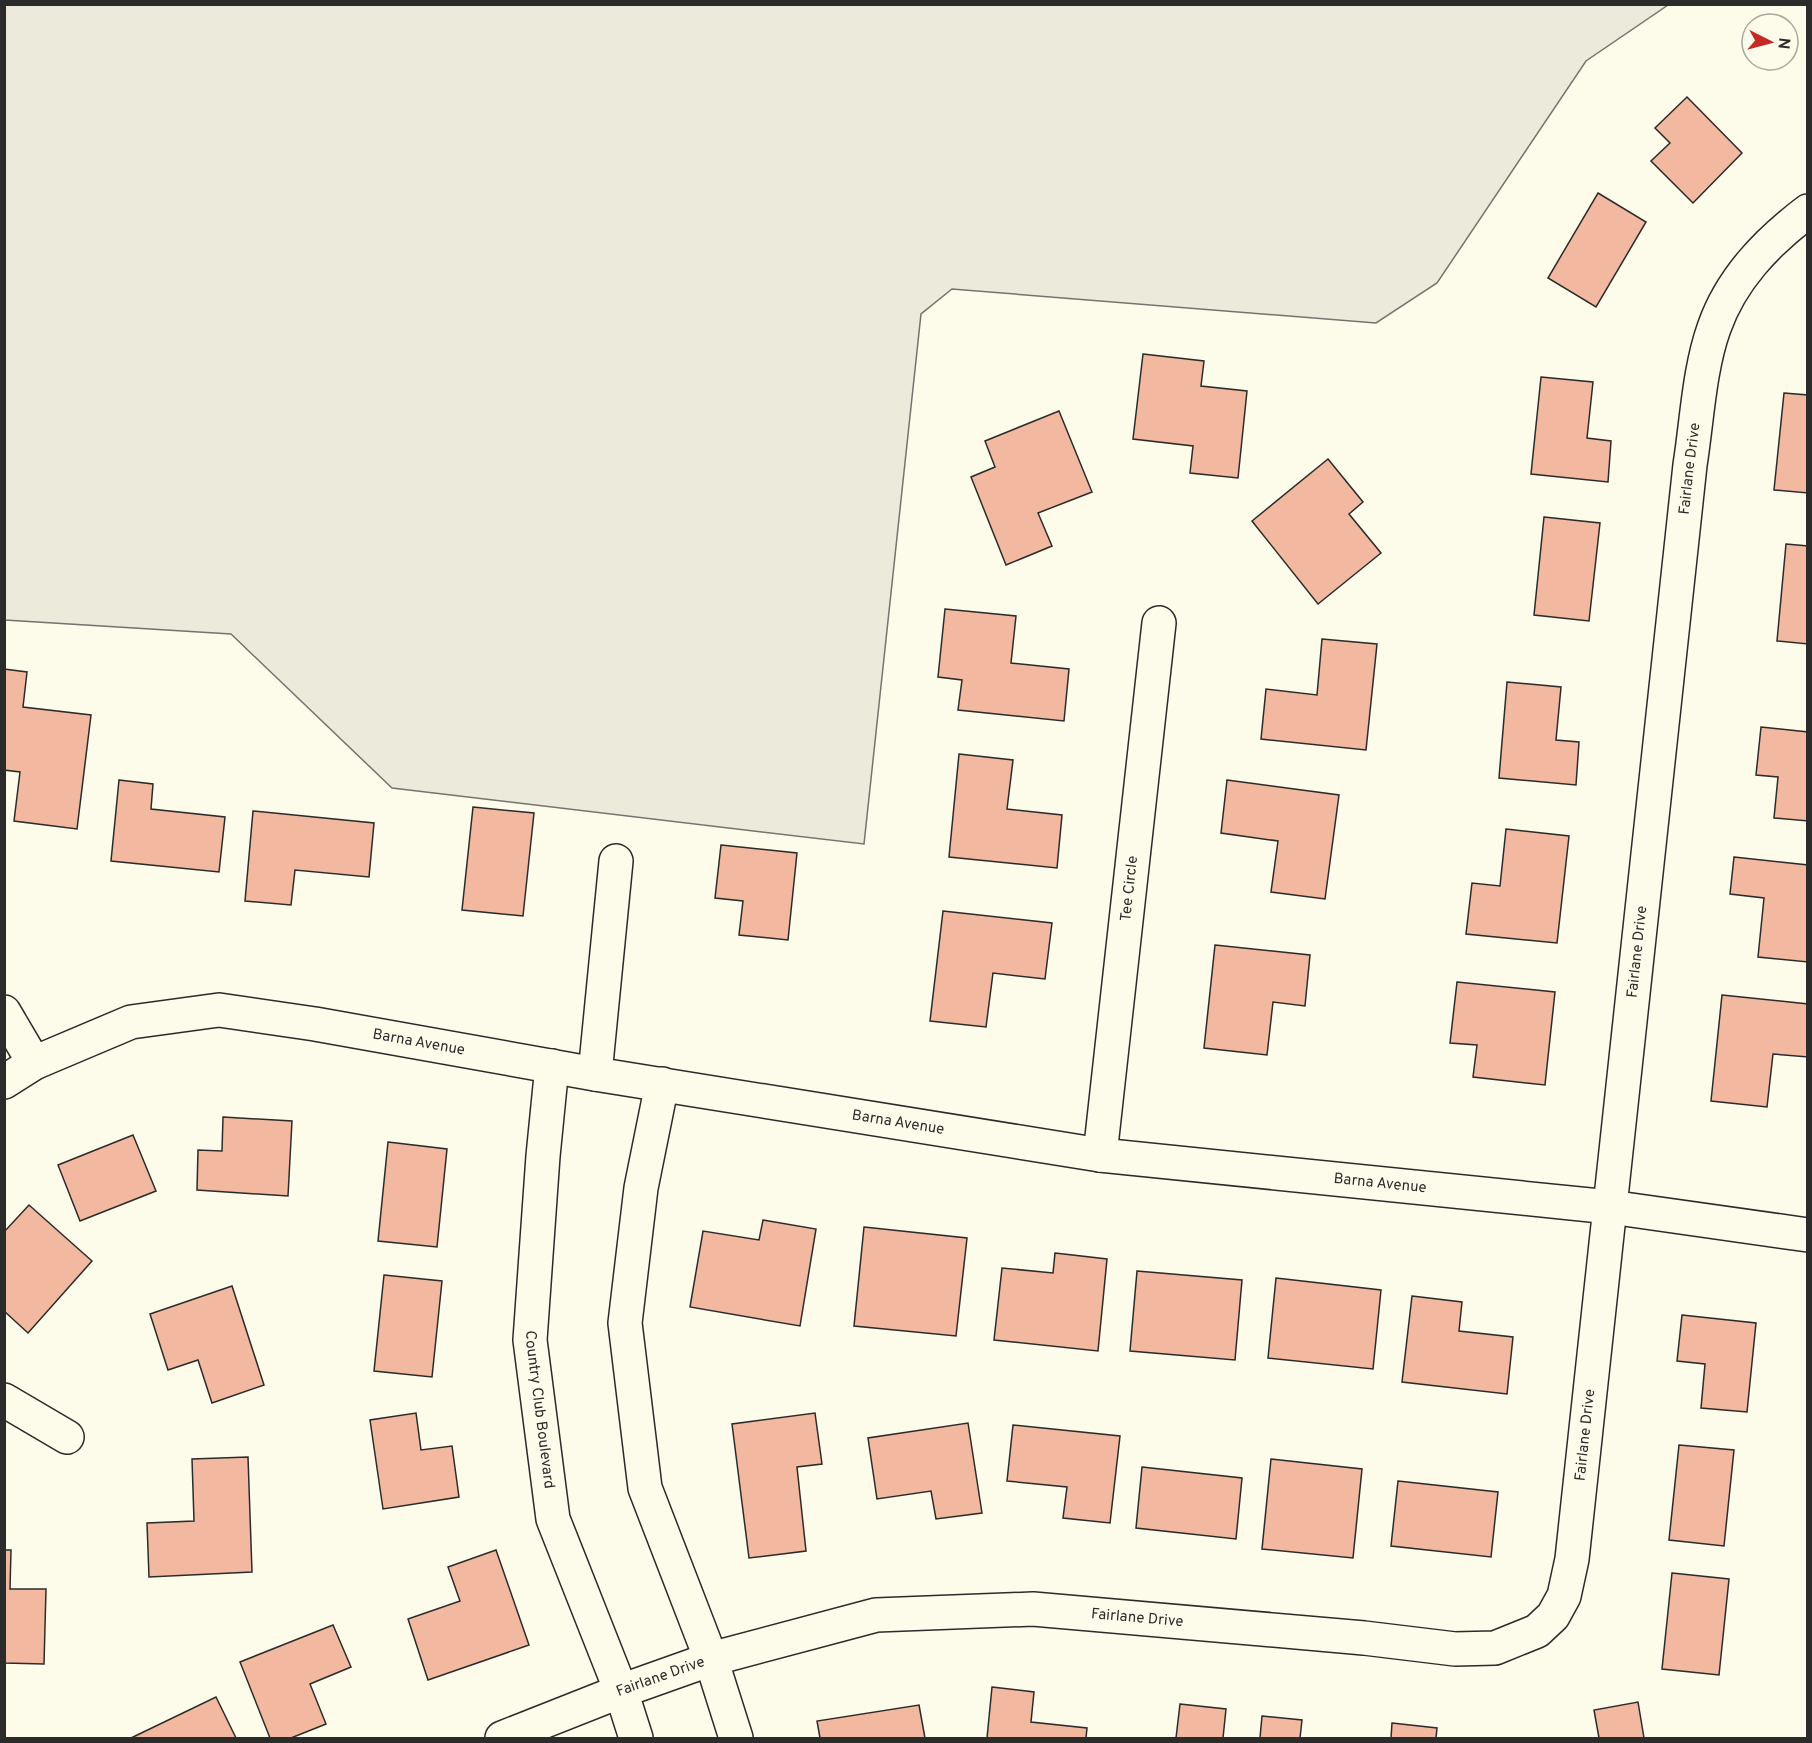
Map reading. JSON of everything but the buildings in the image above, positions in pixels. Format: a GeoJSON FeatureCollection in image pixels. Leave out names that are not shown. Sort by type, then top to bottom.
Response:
{"type":"FeatureCollection","features":[{"type":"Feature","properties":{"kind":"street","name":"Fairlane Drive"},"geometry":{"type":"LineString","coordinates":[[502,1738],[621,1691],[711,1659],[876,1615],[1033,1609],[1364,1638],[1455,1649],[1495,1648],[1537,1631],[1553,1616],[1564,1596],[1572,1559],[1689,477],[1704,369],[1714,328],[1730,293],[1756,257],[1783,230],[1808,211]]}},
{"type":"Feature","properties":{"kind":"street","name":"Tee Circle"},"geometry":{"type":"LineString","coordinates":[[1100,1155],[1159,623]]}},
{"type":"Feature","properties":{"kind":"street"},"geometry":{"type":"LineString","coordinates":[[595,1074],[616,861]]}},
{"type":"Feature","properties":{"kind":"street","name":"Barna Avenue"},"geometry":{"type":"LineString","coordinates":[[4,1082],[34,1063],[131,1022],[219,1010],[315,1024],[595,1074],[1100,1155],[1610,1207],[1808,1234]]}},
{"type":"Feature","properties":{"kind":"street"},"geometry":{"type":"LineString","coordinates":[[4,1012],[34,1063]]}},
{"type":"Feature","properties":{"kind":"street","name":"Country Club Boulevard"},"geometry":{"type":"LineString","coordinates":[[552,1066],[530,1340],[553,1519],[621,1691],[636,1738]]}},
{"type":"Feature","properties":{"kind":"street"},"geometry":{"type":"LineString","coordinates":[[662,1084],[641,1188],[625,1323],[645,1488],[711,1659],[736,1738]]}},
{"type":"Feature","properties":{"kind":"street"},"geometry":{"type":"LineString","coordinates":[[4,1400],[67,1437]]}},
{"type":"Feature","properties":{"kind":"shaded area"},"geometry":{"type":"Polygon","coordinates":[[[4,5],[1668,5],[1586,61],[1437,283],[1376,323],[952,289],[921,314],[864,844],[392,788],[231,634],[5,620],[4,5]]]}}]}
